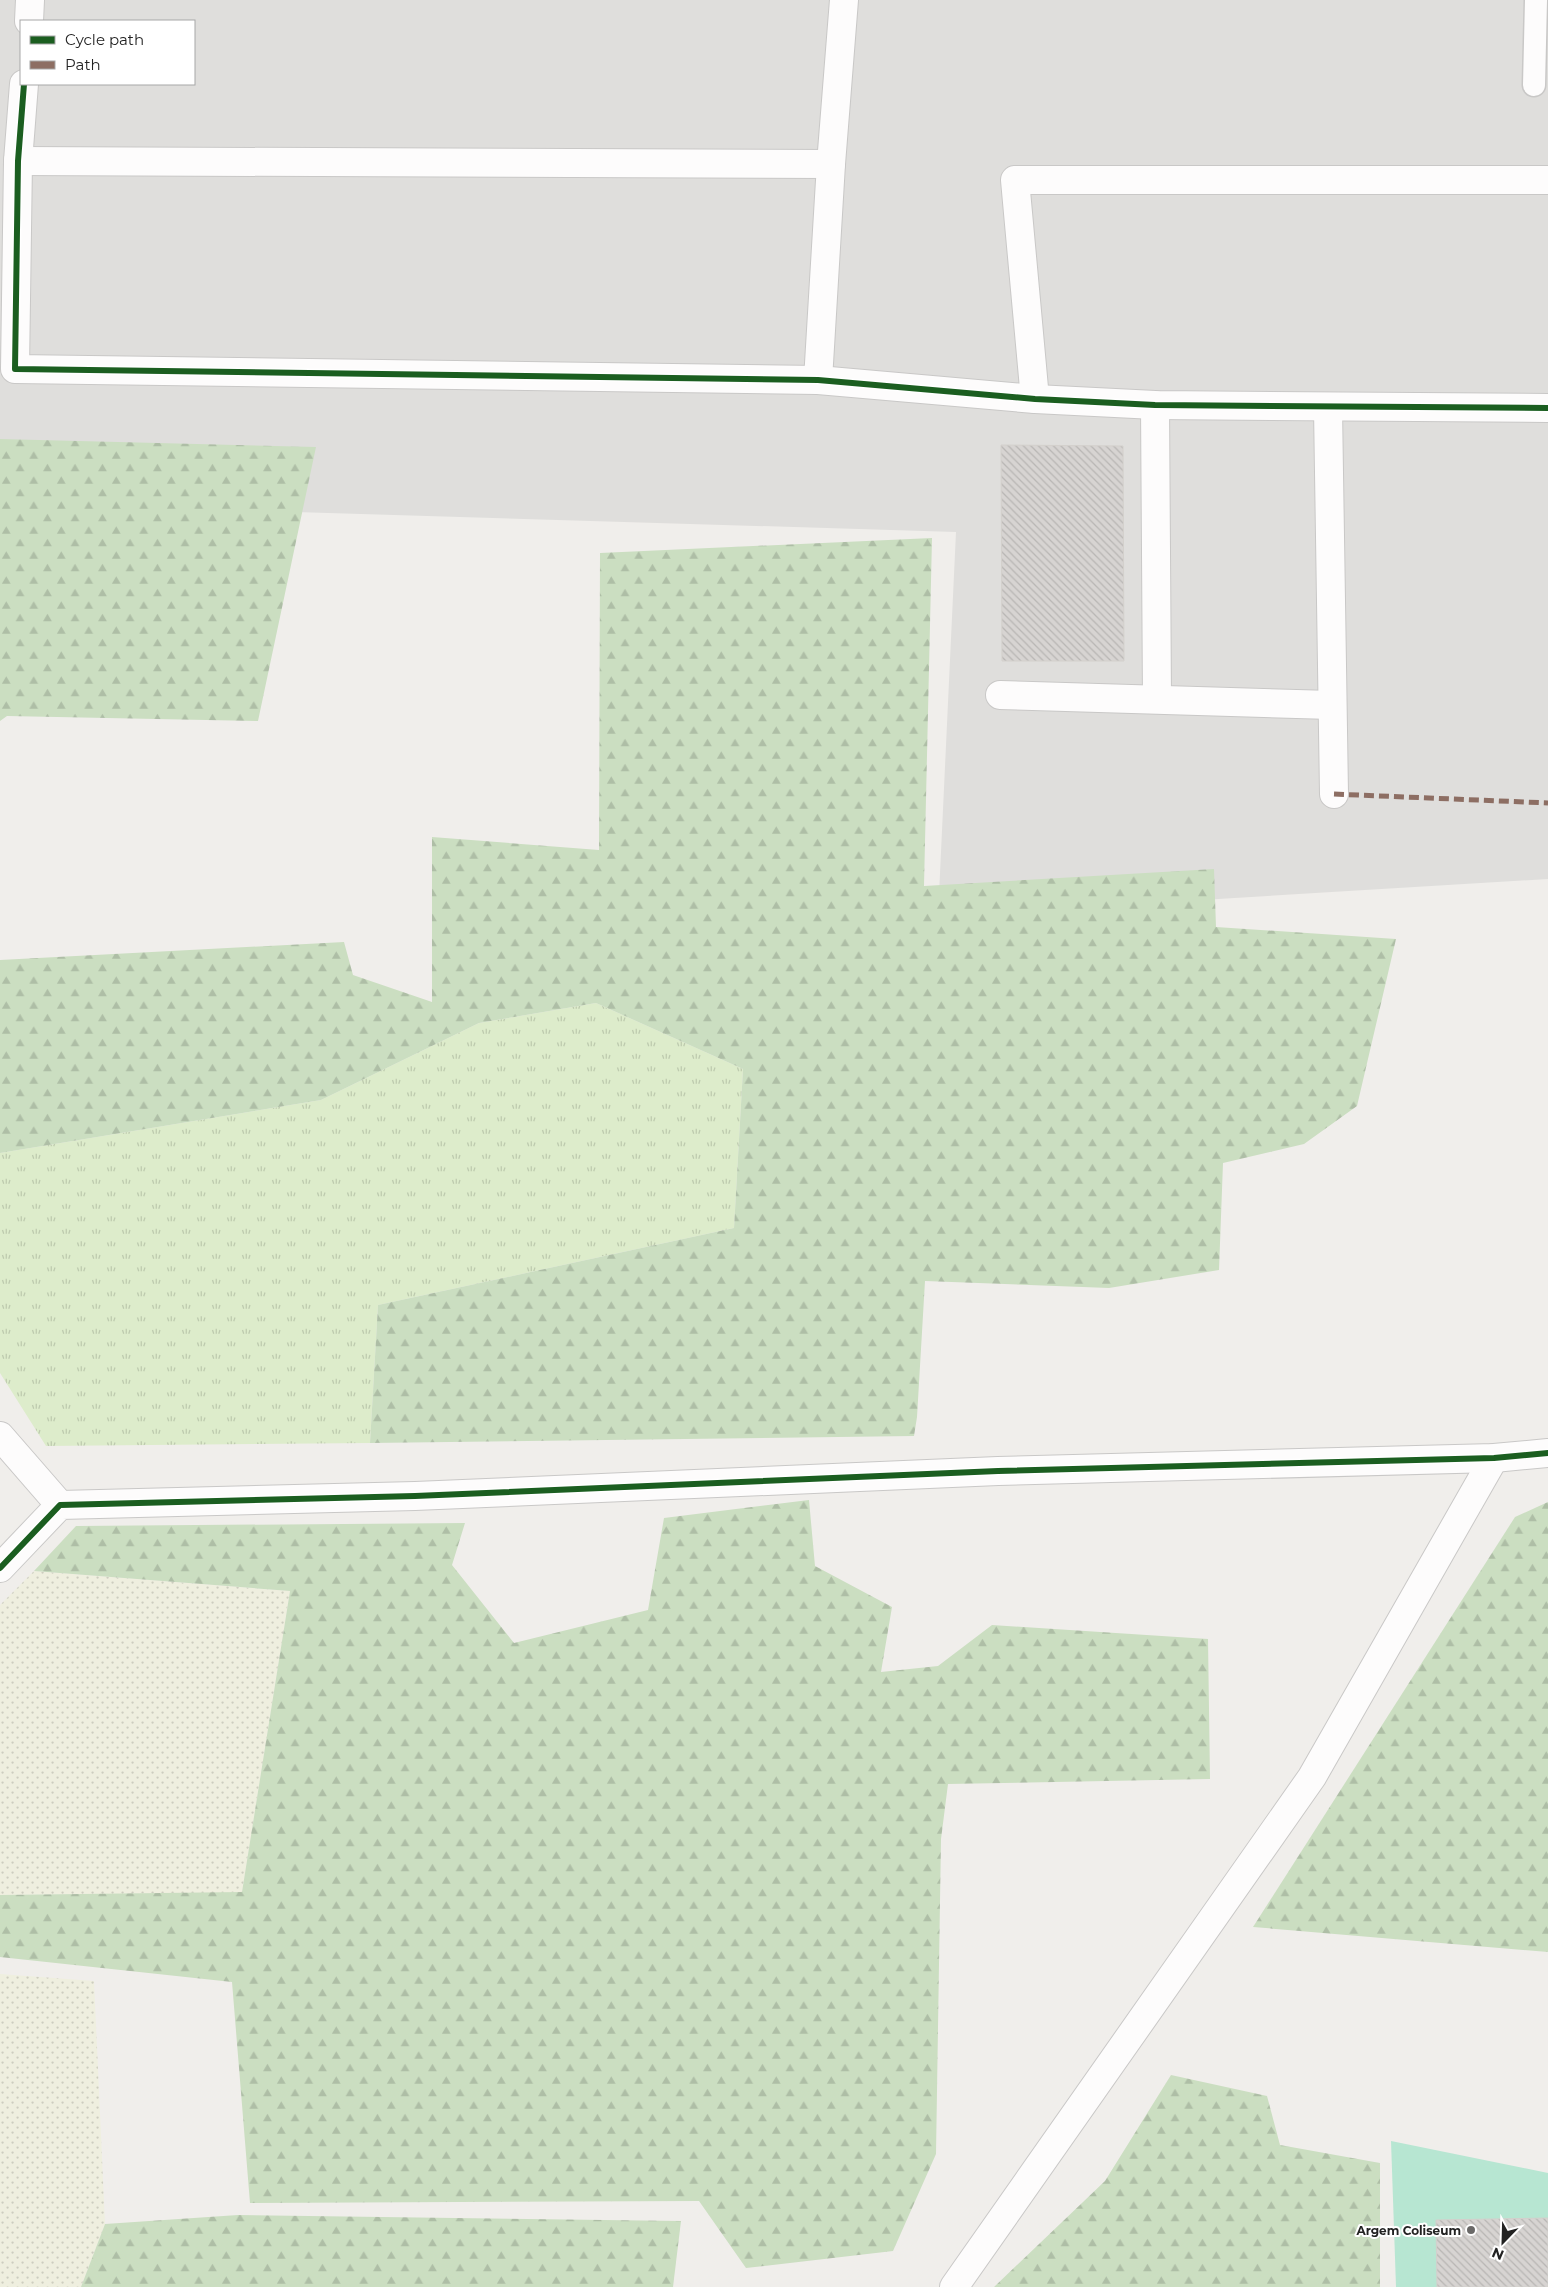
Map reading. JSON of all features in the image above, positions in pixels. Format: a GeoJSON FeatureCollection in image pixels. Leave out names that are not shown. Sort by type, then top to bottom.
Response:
{"type":"FeatureCollection","features":[{"type":"Feature","properties":{"kind":"street"},"geometry":{"type":"LineString","coordinates":[[29,20],[30,0]]}},
{"type":"Feature","properties":{"kind":"street"},"geometry":{"type":"LineString","coordinates":[[818,380],[831,164],[844,0]]}},
{"type":"Feature","properties":{"kind":"street"},"geometry":{"type":"LineString","coordinates":[[24,85],[18,161],[15,369],[818,380],[1035,399],[1155,405],[1328,408],[1548,408]]}},
{"type":"Feature","properties":{"kind":"street"},"geometry":{"type":"LineString","coordinates":[[18,161],[831,164]]}},
{"type":"Feature","properties":{"kind":"street"},"geometry":{"type":"LineString","coordinates":[[1035,399],[1015,180],[1548,180]]}},
{"type":"Feature","properties":{"kind":"street"},"geometry":{"type":"LineString","coordinates":[[1155,405],[1156,699]]}},
{"type":"Feature","properties":{"kind":"street"},"geometry":{"type":"LineString","coordinates":[[1328,408],[1334,794]]}},
{"type":"Feature","properties":{"kind":"street"},"geometry":{"type":"LineString","coordinates":[[1000,696],[1332,705]]}},
{"type":"Feature","properties":{"kind":"street"},"geometry":{"type":"LineString","coordinates":[[0,1436],[60,1505]]}},
{"type":"Feature","properties":{"kind":"street"},"geometry":{"type":"LineString","coordinates":[[0,1568],[60,1505],[415,1496],[998,1471],[1494,1458],[1548,1453]]}},
{"type":"Feature","properties":{"kind":"street"},"geometry":{"type":"LineString","coordinates":[[954,2287],[1312,1778],[1494,1458]]}},
{"type":"Feature","properties":{"kind":"lane"},"geometry":{"type":"LineString","coordinates":[[1534,85],[1536,0]]}},
{"type":"Feature","properties":{"kind":"shaded area"},"geometry":{"type":"Polygon","coordinates":[[[0,0],[1548,0],[1548,879],[938,916],[956,532],[0,503],[0,0]]]}},
{"type":"Feature","properties":{"kind":"green space"},"geometry":{"type":"Polygon","coordinates":[[[0,439],[316,447],[258,721],[7,716],[0,721],[0,439]]]}},
{"type":"Feature","properties":{"kind":"green space"},"geometry":{"type":"Polygon","coordinates":[[[932,538],[924,886],[1214,869],[1216,927],[1396,939],[1357,1106],[1304,1144],[1223,1163],[1219,1270],[1109,1288],[925,1281],[917,1417],[914,1436],[370,1443],[378,1305],[734,1228],[743,1069],[596,1003],[479,1023],[321,1100],[0,1153],[0,960],[344,942],[353,975],[432,1002],[432,837],[599,850],[600,553],[932,538]]]}},
{"type":"Feature","properties":{"kind":"green space"},"geometry":{"type":"Polygon","coordinates":[[[596,1003],[743,1069],[734,1228],[378,1305],[370,1443],[46,1446],[0,1373],[0,1153],[321,1100],[479,1023],[596,1003]]]}},
{"type":"Feature","properties":{"kind":"green space"},"geometry":{"type":"Polygon","coordinates":[[[809,1500],[815,1566],[892,1607],[881,1672],[938,1666],[992,1625],[1208,1639],[1210,1779],[948,1784],[941,1839],[936,2154],[893,2251],[746,2268],[699,2201],[250,2203],[232,1982],[0,1957],[0,1895],[242,1892],[290,1591],[34,1571],[76,1526],[465,1523],[452,1565],[514,1643],[648,1610],[664,1518],[809,1500]]]}},
{"type":"Feature","properties":{"kind":"green space"},"geometry":{"type":"Polygon","coordinates":[[[1548,1502],[1548,1952],[1253,1927],[1515,1517],[1548,1502]]]}},
{"type":"Feature","properties":{"kind":"green space"},"geometry":{"type":"Polygon","coordinates":[[[34,1571],[290,1591],[242,1893],[0,1895],[0,1605],[34,1571]]]}},
{"type":"Feature","properties":{"kind":"green space"},"geometry":{"type":"Polygon","coordinates":[[[0,1974],[94,1981],[105,2224],[81,2287],[0,2287],[0,1974]]]}},
{"type":"Feature","properties":{"kind":"green space"},"geometry":{"type":"Polygon","coordinates":[[[1171,2075],[1267,2096],[1280,2145],[1380,2163],[1380,2287],[994,2287],[1105,2181],[1171,2075]]]}},
{"type":"Feature","properties":{"kind":"green space","name":"Argem Coliseum"},"geometry":{"type":"Polygon","coordinates":[[[1391,2141],[1548,2173],[1548,2287],[1396,2287],[1391,2141]]]}},
{"type":"Feature","properties":{"kind":"green space"},"geometry":{"type":"Polygon","coordinates":[[[238,2215],[681,2221],[673,2287],[81,2287],[105,2224],[238,2215]]]}},
{"type":"Feature","properties":{"kind":"building"},"geometry":{"type":"Polygon","coordinates":[[[1001,445],[1123,446],[1124,661],[1002,661],[1001,445]]]}},
{"type":"Feature","properties":{"kind":"building"},"geometry":{"type":"Polygon","coordinates":[[[1548,2218],[1548,2287],[1437,2287],[1436,2220],[1548,2218]]]}},
{"type":"Feature","properties":{"kind":"marked path"},"geometry":{"type":"LineString","coordinates":[[1334,794],[1548,803]]}},
{"type":"Feature","properties":{"kind":"cycle path"},"geometry":{"type":"LineString","coordinates":[[24,85],[18,161],[15,369],[818,380],[1035,399],[1155,405],[1548,408]]}},
{"type":"Feature","properties":{"kind":"cycle path"},"geometry":{"type":"LineString","coordinates":[[0,1568],[60,1505],[415,1496],[998,1471],[1494,1458],[1548,1453]]}},
{"type":"Feature","properties":{"kind":"place","name":"Argem Coliseum"},"geometry":{"type":"Point","coordinates":[1471,2230]}}]}
